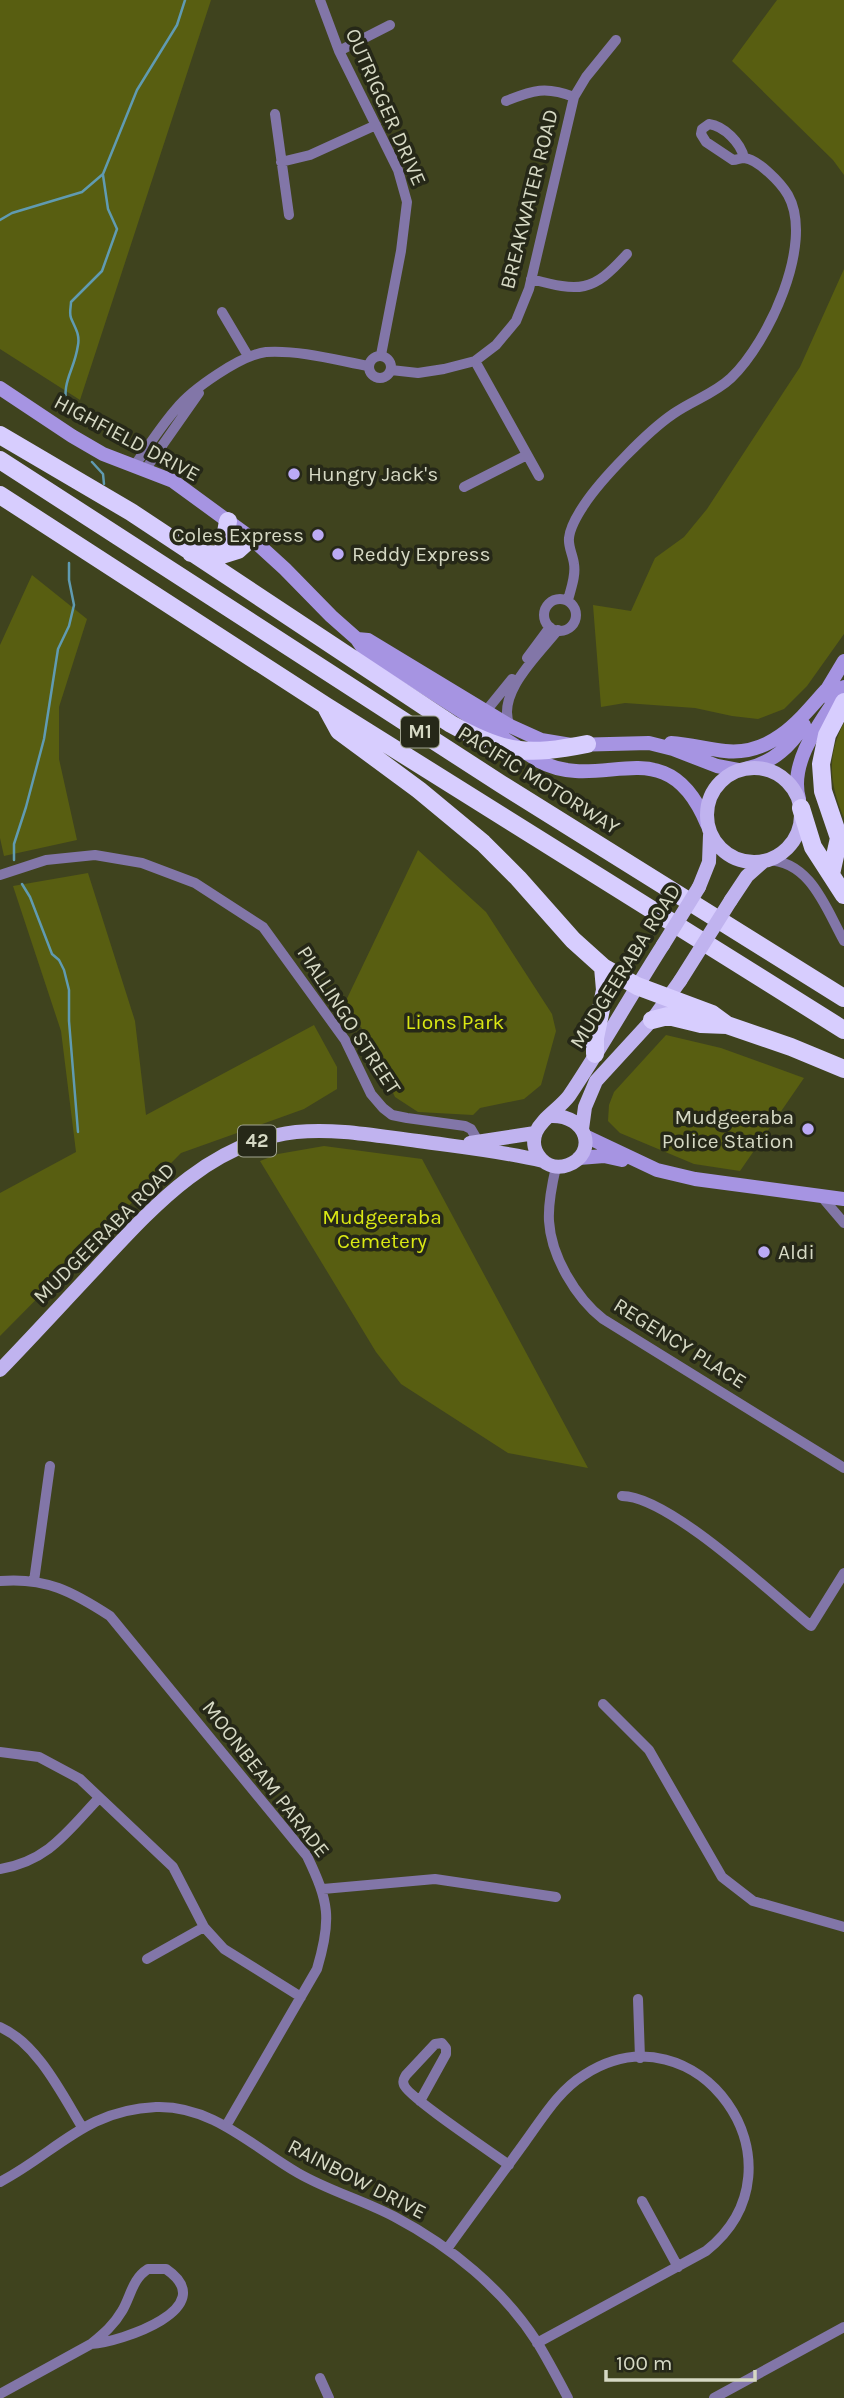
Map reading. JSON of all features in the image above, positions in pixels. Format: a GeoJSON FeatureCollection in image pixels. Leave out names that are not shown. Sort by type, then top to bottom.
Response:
{"type":"FeatureCollection","features":[{"type":"Feature","properties":{"kind":"highway","name":"M1"},"geometry":{"type":"LineString","coordinates":[[0,435],[131,512],[451,724],[491,745],[526,752],[587,744]]}},
{"type":"Feature","properties":{"kind":"highway","name":"PACIFIC MOTORWAY"},"geometry":{"type":"LineString","coordinates":[[0,460],[501,784],[844,998]]}},
{"type":"Feature","properties":{"kind":"highway","name":"M1"},"geometry":{"type":"LineString","coordinates":[[0,495],[326,706],[844,1030]]}},
{"type":"Feature","properties":{"kind":"highway"},"geometry":{"type":"LineString","coordinates":[[222,555],[228,521]]}},
{"type":"Feature","properties":{"kind":"highway"},"geometry":{"type":"LineString","coordinates":[[191,553],[222,555],[237,550],[251,538]]}},
{"type":"Feature","properties":{"kind":"highway"},"geometry":{"type":"LineString","coordinates":[[831,874],[839,838],[823,791],[821,759],[827,735],[844,702]]}},
{"type":"Feature","properties":{"kind":"highway","name":"M1"},"geometry":{"type":"LineString","coordinates":[[326,706],[340,732],[419,790],[483,843],[573,940],[603,967],[637,986],[712,1014],[727,1025]]}},
{"type":"Feature","properties":{"kind":"highway"},"geometry":{"type":"LineString","coordinates":[[800,803],[808,835],[815,850],[844,895]]}},
{"type":"Feature","properties":{"kind":"highway"},"geometry":{"type":"LineString","coordinates":[[595,1054],[595,1038],[605,990],[603,967]]}},
{"type":"Feature","properties":{"kind":"highway","name":"M1"},"geometry":{"type":"LineString","coordinates":[[652,1020],[668,1016],[701,1024],[727,1025],[791,1046],[844,1069]]}},
{"type":"Feature","properties":{"kind":"main road"},"geometry":{"type":"LineString","coordinates":[[763,768],[779,775],[791,785],[800,803],[800,827],[792,842],[784,851],[765,861],[746,861],[730,856],[715,842],[708,825],[706,809],[710,795],[723,778],[743,769],[763,768]]}},
{"type":"Feature","properties":{"kind":"main road","name":"MUDGEERABA ROAD"},"geometry":{"type":"LineString","coordinates":[[550,1116],[567,1098],[699,887],[710,856],[708,825]]}},
{"type":"Feature","properties":{"kind":"main road","name":"MUDGEERABA ROAD"},"geometry":{"type":"LineString","coordinates":[[583,1132],[585,1107],[596,1081],[670,997],[747,876],[765,861]]}},
{"type":"Feature","properties":{"kind":"main road"},"geometry":{"type":"LineString","coordinates":[[550,1116],[569,1118],[583,1132],[585,1144],[579,1158],[572,1164],[550,1164],[535,1149],[535,1133],[550,1116]]}},
{"type":"Feature","properties":{"kind":"main road","name":"MUDGEERABA ROAD"},"geometry":{"type":"LineString","coordinates":[[0,1370],[154,1207],[200,1168],[257,1141],[326,1130],[504,1151],[550,1164]]}},
{"type":"Feature","properties":{"kind":"main road","name":"MUDGEERABA ROAD"},"geometry":{"type":"LineString","coordinates":[[458,1145],[535,1133]]}},
{"type":"Feature","properties":{"kind":"street","name":"OUTRIGGER DRIVE"},"geometry":{"type":"LineString","coordinates":[[320,0],[339,51],[398,170],[407,202],[401,251],[381,355]]}},
{"type":"Feature","properties":{"kind":"street"},"geometry":{"type":"LineString","coordinates":[[339,51],[390,25]]}},
{"type":"Feature","properties":{"kind":"street","name":"BREAKWATER ROAD"},"geometry":{"type":"LineString","coordinates":[[140,468],[205,385],[247,356],[267,352],[298,354],[368,366],[372,375],[379,379],[387,376],[391,370],[418,373],[475,361],[496,345],[516,321],[531,279],[574,97],[586,77],[616,40]]}},
{"type":"Feature","properties":{"kind":"street"},"geometry":{"type":"LineString","coordinates":[[506,101],[533,90],[557,91],[574,97]]}},
{"type":"Feature","properties":{"kind":"street"},"geometry":{"type":"LineString","coordinates":[[275,114],[289,215]]}},
{"type":"Feature","properties":{"kind":"street"},"geometry":{"type":"LineString","coordinates":[[281,162],[310,155],[376,125]]}},
{"type":"Feature","properties":{"kind":"street"},"geometry":{"type":"LineString","coordinates":[[568,600],[575,576],[569,536],[585,503],[657,426],[693,401],[715,393],[733,376],[759,341],[781,295],[794,259],[797,237],[789,196],[767,171],[744,158]]}},
{"type":"Feature","properties":{"kind":"street"},"geometry":{"type":"LineString","coordinates":[[531,279],[568,289],[588,286],[608,275],[627,254]]}},
{"type":"Feature","properties":{"kind":"street"},"geometry":{"type":"LineString","coordinates":[[222,312],[247,356]]}},
{"type":"Feature","properties":{"kind":"street"},"geometry":{"type":"LineString","coordinates":[[368,366],[374,357],[381,355],[390,361],[391,370]]}},
{"type":"Feature","properties":{"kind":"street"},"geometry":{"type":"LineString","coordinates":[[475,361],[539,476]]}},
{"type":"Feature","properties":{"kind":"street","name":"HIGHFIELD DRIVE"},"geometry":{"type":"LineString","coordinates":[[0,388],[103,454],[173,481],[251,538],[357,639],[363,648],[526,752],[544,763],[566,771],[633,766],[656,770],[687,789],[708,825]]}},
{"type":"Feature","properties":{"kind":"street"},"geometry":{"type":"LineString","coordinates":[[464,487],[527,455]]}},
{"type":"Feature","properties":{"kind":"street"},"geometry":{"type":"LineString","coordinates":[[555,599],[568,600],[576,610],[575,621],[568,629],[554,629],[544,615],[548,604],[555,599]]}},
{"type":"Feature","properties":{"kind":"street"},"geometry":{"type":"LineString","coordinates":[[491,730],[486,711],[554,629]]}},
{"type":"Feature","properties":{"kind":"street"},"geometry":{"type":"LineString","coordinates":[[510,726],[506,709],[511,692],[554,629]]}},
{"type":"Feature","properties":{"kind":"street","name":"HIGHFIELD DRIVE"},"geometry":{"type":"LineString","coordinates":[[357,639],[368,640],[510,726],[548,742],[649,743],[717,766],[743,769]]}},
{"type":"Feature","properties":{"kind":"street"},"geometry":{"type":"LineString","coordinates":[[743,769],[766,763],[784,750],[802,728],[844,661]]}},
{"type":"Feature","properties":{"kind":"street"},"geometry":{"type":"LineString","coordinates":[[800,803],[796,782],[800,760],[844,687]]}},
{"type":"Feature","properties":{"kind":"street"},"geometry":{"type":"LineString","coordinates":[[649,743],[674,743],[733,752],[756,748],[771,743],[788,731],[826,690]]}},
{"type":"Feature","properties":{"kind":"street","name":"PIALLINGO STREET"},"geometry":{"type":"LineString","coordinates":[[0,875],[46,860],[94,855],[142,863],[195,883],[263,927],[345,1040],[371,1094],[383,1108],[392,1115],[465,1126],[471,1129],[478,1141]]}},
{"type":"Feature","properties":{"kind":"street"},"geometry":{"type":"LineString","coordinates":[[765,861],[786,864],[806,876],[826,906],[844,941]]}},
{"type":"Feature","properties":{"kind":"street"},"geometry":{"type":"LineString","coordinates":[[583,1132],[644,1165]]}},
{"type":"Feature","properties":{"kind":"street"},"geometry":{"type":"LineString","coordinates":[[579,1158],[604,1156],[695,1179],[844,1199]]}},
{"type":"Feature","properties":{"kind":"street","name":"REGENCY PLACE"},"geometry":{"type":"LineString","coordinates":[[550,1164],[548,1218],[552,1240],[574,1285],[589,1306],[603,1319],[844,1468]]}},
{"type":"Feature","properties":{"kind":"street"},"geometry":{"type":"LineString","coordinates":[[821,1196],[844,1223]]}},
{"type":"Feature","properties":{"kind":"street"},"geometry":{"type":"LineString","coordinates":[[34,1581],[50,1466]]}},
{"type":"Feature","properties":{"kind":"street"},"geometry":{"type":"LineString","coordinates":[[622,1496],[632,1496],[651,1503],[690,1527],[811,1626],[844,1573]]}},
{"type":"Feature","properties":{"kind":"street","name":"MOONBEAM PARADE"},"geometry":{"type":"LineString","coordinates":[[0,1581],[34,1581],[73,1592],[110,1616],[307,1856],[323,1889],[327,1921],[324,1946],[317,1969],[226,2126]]}},
{"type":"Feature","properties":{"kind":"street"},"geometry":{"type":"LineString","coordinates":[[603,1704],[649,1750],[722,1877],[753,1901],[844,1927]]}},
{"type":"Feature","properties":{"kind":"street"},"geometry":{"type":"LineString","coordinates":[[0,1752],[39,1757],[80,1779],[173,1867],[204,1927],[224,1949],[301,1997]]}},
{"type":"Feature","properties":{"kind":"street"},"geometry":{"type":"LineString","coordinates":[[0,1869],[21,1866],[47,1852],[99,1798]]}},
{"type":"Feature","properties":{"kind":"street"},"geometry":{"type":"LineString","coordinates":[[323,1889],[435,1879],[556,1897]]}},
{"type":"Feature","properties":{"kind":"street"},"geometry":{"type":"LineString","coordinates":[[147,1959],[204,1927]]}},
{"type":"Feature","properties":{"kind":"street"},"geometry":{"type":"LineString","coordinates":[[638,1998],[640,2058]]}},
{"type":"Feature","properties":{"kind":"street"},"geometry":{"type":"LineString","coordinates":[[0,2027],[10,2031],[46,2068],[82,2127]]}},
{"type":"Feature","properties":{"kind":"street"},"geometry":{"type":"LineString","coordinates":[[420,2101],[446,2054],[442,2043],[435,2044],[404,2079],[405,2088],[420,2101],[509,2165]]}},
{"type":"Feature","properties":{"kind":"street"},"geometry":{"type":"LineString","coordinates":[[447,2249],[558,2098],[570,2085],[596,2067],[625,2059],[671,2062],[706,2079],[730,2104],[745,2140],[748,2154],[747,2183],[737,2214],[717,2242],[678,2267],[537,2343]]}},
{"type":"Feature","properties":{"kind":"street","name":"RAINBOW DRIVE"},"geometry":{"type":"LineString","coordinates":[[0,2182],[82,2127],[122,2111],[158,2107],[199,2114],[226,2126],[296,2172],[332,2191],[393,2216],[447,2249],[504,2300],[537,2343],[568,2398]]}},
{"type":"Feature","properties":{"kind":"street"},"geometry":{"type":"LineString","coordinates":[[642,2201],[678,2267]]}},
{"type":"Feature","properties":{"kind":"street"},"geometry":{"type":"LineString","coordinates":[[0,2394],[91,2344],[117,2319],[141,2273],[161,2267],[173,2274],[180,2283],[182,2296],[176,2310],[168,2317],[139,2331],[91,2344]]}},
{"type":"Feature","properties":{"kind":"street"},"geometry":{"type":"LineString","coordinates":[[714,2398],[844,2327]]}},
{"type":"Feature","properties":{"kind":"street"},"geometry":{"type":"LineString","coordinates":[[320,2378],[329,2398]]}},
{"type":"Feature","properties":{"kind":"green space"},"geometry":{"type":"Polygon","coordinates":[[[0,0],[211,0],[80,400],[0,349],[0,0]]]}},
{"type":"Feature","properties":{"kind":"green space"},"geometry":{"type":"Polygon","coordinates":[[[777,0],[844,0],[844,175],[833,160],[732,61],[777,0]]]}},
{"type":"Feature","properties":{"kind":"green space"},"geometry":{"type":"Polygon","coordinates":[[[844,269],[844,634],[807,686],[784,709],[758,719],[695,708],[625,703],[601,707],[593,605],[631,611],[655,558],[684,537],[707,509],[800,367],[844,269]]]}},
{"type":"Feature","properties":{"kind":"green space"},"geometry":{"type":"Polygon","coordinates":[[[32,575],[87,619],[59,707],[59,759],[77,840],[4,856],[0,838],[0,645],[32,575]]]}},
{"type":"Feature","properties":{"kind":"green space"},"geometry":{"type":"Polygon","coordinates":[[[844,723],[844,818],[833,782],[832,759],[844,723]]]}},
{"type":"Feature","properties":{"kind":"green space","name":"Lions Park"},"geometry":{"type":"Polygon","coordinates":[[[418,850],[486,912],[552,1014],[556,1031],[541,1085],[524,1099],[480,1108],[473,1115],[418,1112],[395,1097],[361,1027],[341,1011],[418,850]]]}},
{"type":"Feature","properties":{"kind":"green space"},"geometry":{"type":"Polygon","coordinates":[[[88,873],[135,1021],[146,1115],[314,1025],[337,1067],[337,1089],[304,1109],[181,1153],[0,1336],[0,1193],[76,1152],[61,1031],[13,886],[88,873]]]}},
{"type":"Feature","properties":{"kind":"green space"},"geometry":{"type":"Polygon","coordinates":[[[666,1035],[721,1048],[804,1078],[740,1171],[694,1164],[620,1133],[608,1121],[609,1105],[614,1092],[666,1035]]]}},
{"type":"Feature","properties":{"kind":"green space","name":"Mudgeeraba Cemetery"},"geometry":{"type":"Polygon","coordinates":[[[324,1146],[422,1159],[588,1468],[508,1453],[401,1384],[376,1352],[260,1161],[278,1154],[324,1146]]]}},
{"type":"Feature","properties":{"kind":"waterway"},"geometry":{"type":"LineString","coordinates":[[0,220],[12,213],[82,192],[103,174],[137,90],[177,25],[185,0]]}},
{"type":"Feature","properties":{"kind":"waterway"},"geometry":{"type":"LineString","coordinates":[[67,411],[67,383],[78,341],[70,316],[71,302],[102,271],[117,229],[108,209],[103,175]]}},
{"type":"Feature","properties":{"kind":"waterway"},"geometry":{"type":"LineString","coordinates":[[92,462],[103,474],[104,484]]}},
{"type":"Feature","properties":{"kind":"waterway"},"geometry":{"type":"LineString","coordinates":[[14,860],[14,844],[44,739],[58,649],[69,626],[74,605],[69,563]]}},
{"type":"Feature","properties":{"kind":"waterway"},"geometry":{"type":"LineString","coordinates":[[22,884],[30,897],[52,954],[64,970],[69,990],[78,1132]]}},
{"type":"Feature","properties":{"kind":"place","name":"Hungry Jack's"},"geometry":{"type":"Point","coordinates":[294,474]}},
{"type":"Feature","properties":{"kind":"place","name":"Coles Express"},"geometry":{"type":"Point","coordinates":[318,535]}},
{"type":"Feature","properties":{"kind":"place","name":"Reddy Express"},"geometry":{"type":"Point","coordinates":[338,554]}},
{"type":"Feature","properties":{"kind":"place","name":"Mudgeeraba Police Station"},"geometry":{"type":"Point","coordinates":[808,1129]}},
{"type":"Feature","properties":{"kind":"place","name":"Aldi"},"geometry":{"type":"Point","coordinates":[764,1252]}}]}
